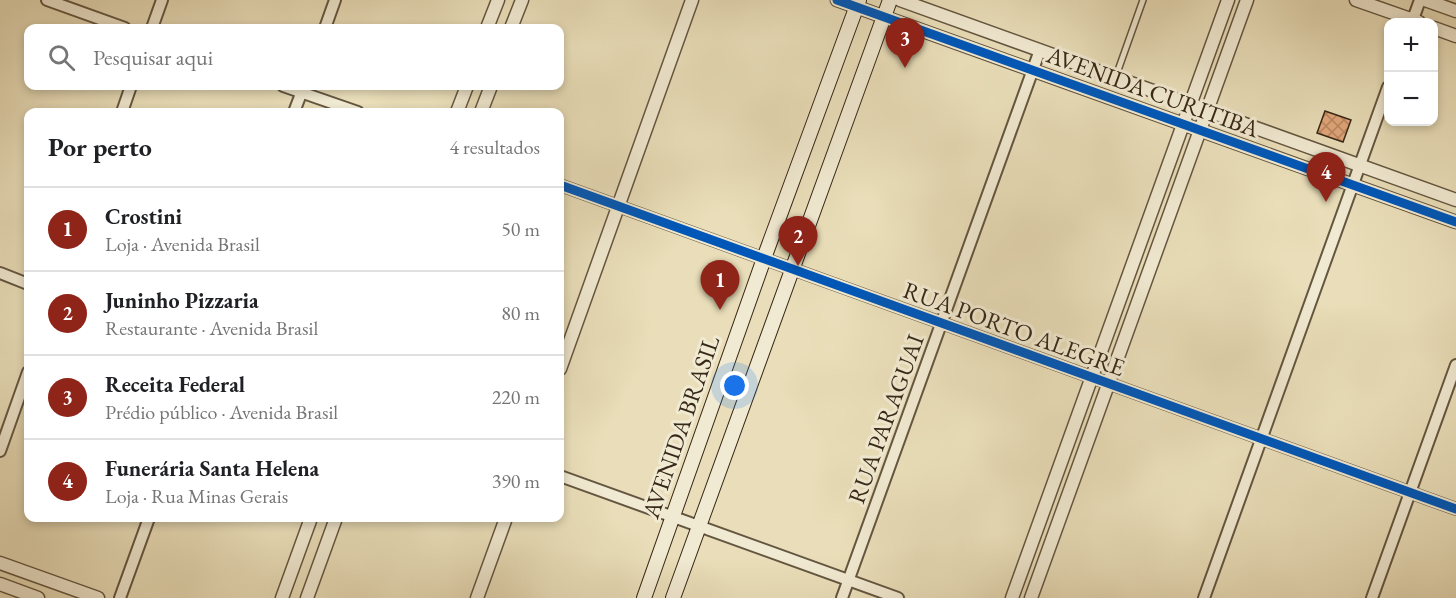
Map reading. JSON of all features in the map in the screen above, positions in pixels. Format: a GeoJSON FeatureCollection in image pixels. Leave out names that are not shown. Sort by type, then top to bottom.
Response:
{"type":"FeatureCollection","features":[{"type":"Feature","properties":{"kind":"main road","name":"AVENIDA BRASIL"},"geometry":{"type":"LineString","coordinates":[[673,598],[890,0]]}},
{"type":"Feature","properties":{"kind":"main road","name":"AVENIDA BRASIL"},"geometry":{"type":"LineString","coordinates":[[644,598],[857,3]]}},
{"type":"Feature","properties":{"kind":"street"},"geometry":{"type":"LineString","coordinates":[[47,0],[114,24]]}},
{"type":"Feature","properties":{"kind":"street"},"geometry":{"type":"LineString","coordinates":[[153,24],[162,0]]}},
{"type":"Feature","properties":{"kind":"street"},"geometry":{"type":"LineString","coordinates":[[326,24],[335,0]]}},
{"type":"Feature","properties":{"kind":"street"},"geometry":{"type":"LineString","coordinates":[[489,24],[498,0]]}},
{"type":"Feature","properties":{"kind":"street"},"geometry":{"type":"LineString","coordinates":[[513,24],[522,0]]}},
{"type":"Feature","properties":{"kind":"street"},"geometry":{"type":"LineString","coordinates":[[564,358],[692,0]]}},
{"type":"Feature","properties":{"kind":"street","name":"AVENIDA CURITIBA"},"geometry":{"type":"LineString","coordinates":[[837,0],[857,3],[884,16],[1456,222]]}},
{"type":"Feature","properties":{"kind":"street","name":"AVENIDA CURITIBA"},"geometry":{"type":"LineString","coordinates":[[900,0],[1456,200]]}},
{"type":"Feature","properties":{"kind":"street"},"geometry":{"type":"LineString","coordinates":[[1012,598],[1228,0]]}},
{"type":"Feature","properties":{"kind":"street"},"geometry":{"type":"LineString","coordinates":[[1031,598],[1247,0]]}},
{"type":"Feature","properties":{"kind":"street"},"geometry":{"type":"LineString","coordinates":[[1356,0],[1403,18]]}},
{"type":"Feature","properties":{"kind":"street"},"geometry":{"type":"LineString","coordinates":[[1415,18],[1420,0]]}},
{"type":"Feature","properties":{"kind":"street"},"geometry":{"type":"LineString","coordinates":[[1425,0],[1456,11]]}},
{"type":"Feature","properties":{"kind":"street"},"geometry":{"type":"LineString","coordinates":[[1218,26],[1235,32]]}},
{"type":"Feature","properties":{"kind":"street"},"geometry":{"type":"LineString","coordinates":[[1438,29],[1456,36]]}},
{"type":"Feature","properties":{"kind":"street","name":"RUA PARAGUAI"},"geometry":{"type":"LineString","coordinates":[[842,598],[1040,50]]}},
{"type":"Feature","properties":{"kind":"street"},"geometry":{"type":"LineString","coordinates":[[123,108],[130,90]]}},
{"type":"Feature","properties":{"kind":"street"},"geometry":{"type":"LineString","coordinates":[[296,108],[303,90]]}},
{"type":"Feature","properties":{"kind":"street"},"geometry":{"type":"LineString","coordinates":[[305,90],[348,108]]}},
{"type":"Feature","properties":{"kind":"street"},"geometry":{"type":"LineString","coordinates":[[459,108],[465,90]]}},
{"type":"Feature","properties":{"kind":"street"},"geometry":{"type":"LineString","coordinates":[[483,108],[489,90]]}},
{"type":"Feature","properties":{"kind":"street"},"geometry":{"type":"LineString","coordinates":[[1204,598],[1384,101]]}},
{"type":"Feature","properties":{"kind":"street","name":"RUA PORTO ALEGRE"},"geometry":{"type":"LineString","coordinates":[[564,186],[1456,509]]}},
{"type":"Feature","properties":{"kind":"street"},"geometry":{"type":"LineString","coordinates":[[1149,217],[1166,223]]}},
{"type":"Feature","properties":{"kind":"street"},"geometry":{"type":"LineString","coordinates":[[0,273],[24,282]]}},
{"type":"Feature","properties":{"kind":"street"},"geometry":{"type":"LineString","coordinates":[[1372,598],[1456,365]]}},
{"type":"Feature","properties":{"kind":"street"},"geometry":{"type":"LineString","coordinates":[[0,451],[24,383]]}},
{"type":"Feature","properties":{"kind":"street"},"geometry":{"type":"LineString","coordinates":[[564,477],[898,598]]}},
{"type":"Feature","properties":{"kind":"street"},"geometry":{"type":"LineString","coordinates":[[120,598],[148,522]]}},
{"type":"Feature","properties":{"kind":"street"},"geometry":{"type":"LineString","coordinates":[[282,598],[310,522]]}},
{"type":"Feature","properties":{"kind":"street"},"geometry":{"type":"LineString","coordinates":[[307,598],[335,522]]}},
{"type":"Feature","properties":{"kind":"street"},"geometry":{"type":"LineString","coordinates":[[477,598],[505,522]]}},
{"type":"Feature","properties":{"kind":"street"},"geometry":{"type":"LineString","coordinates":[[0,563],[98,598]]}},
{"type":"Feature","properties":{"kind":"street"},"geometry":{"type":"LineString","coordinates":[[0,584],[38,598]]}},
{"type":"Feature","properties":{"kind":"lane"},"geometry":{"type":"LineString","coordinates":[[1116,78],[1143,0]]}},
{"type":"Feature","properties":{"kind":"building"},"geometry":{"type":"Polygon","coordinates":[[[1325,111],[1351,120],[1343,142],[1317,133],[1325,111]]]}},
{"type":"Feature","properties":{"kind":"cycle path"},"geometry":{"type":"LineString","coordinates":[[837,0],[1456,222]]}},
{"type":"Feature","properties":{"kind":"cycle path"},"geometry":{"type":"LineString","coordinates":[[564,186],[1456,509]]}},
{"type":"Feature","properties":{"kind":"place","name":"Receita Federal"},"geometry":{"type":"Point","coordinates":[905,68]}},
{"type":"Feature","properties":{"kind":"place","name":"Funerária Santa Helena"},"geometry":{"type":"Point","coordinates":[1326,202]}},
{"type":"Feature","properties":{"kind":"place","name":"Juninho Pizzaria"},"geometry":{"type":"Point","coordinates":[798,266]}},
{"type":"Feature","properties":{"kind":"place","name":"Crostini"},"geometry":{"type":"Point","coordinates":[720,310]}}]}
